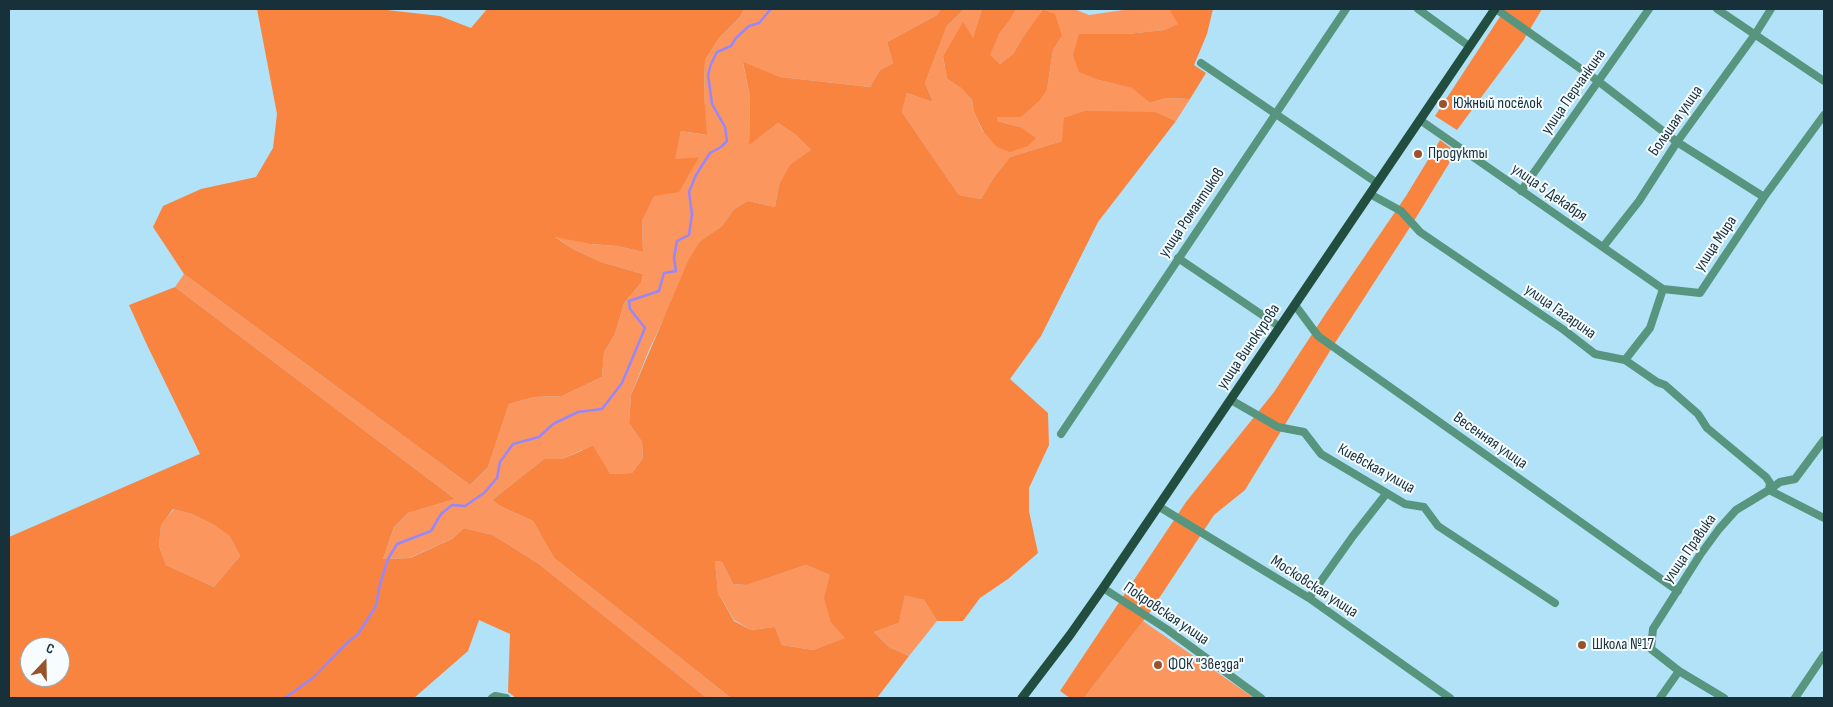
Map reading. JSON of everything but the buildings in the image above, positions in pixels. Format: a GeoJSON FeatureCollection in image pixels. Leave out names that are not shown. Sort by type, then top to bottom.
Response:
{"type":"FeatureCollection","features":[{"type":"Feature","properties":{"kind":"main road","name":"улица Винокурова"},"geometry":{"type":"LineString","coordinates":[[1022,698],[1103,588],[1495,9]]}},
{"type":"Feature","properties":{"kind":"street","name":"улица Романтиков"},"geometry":{"type":"LineString","coordinates":[[1061,434],[1346,9]]}},
{"type":"Feature","properties":{"kind":"street"},"geometry":{"type":"LineString","coordinates":[[1418,9],[1469,46]]}},
{"type":"Feature","properties":{"kind":"street"},"geometry":{"type":"LineString","coordinates":[[1495,9],[1598,81],[1677,142],[1764,197]]}},
{"type":"Feature","properties":{"kind":"street","name":"улица Перчанкина"},"geometry":{"type":"LineString","coordinates":[[1521,191],[1649,9]]}},
{"type":"Feature","properties":{"kind":"street"},"geometry":{"type":"LineString","coordinates":[[1716,9],[1824,81]]}},
{"type":"Feature","properties":{"kind":"street","name":"Большая улица"},"geometry":{"type":"LineString","coordinates":[[1603,247],[1639,200],[1677,142],[1756,34],[1771,9]]}},
{"type":"Feature","properties":{"kind":"street"},"geometry":{"type":"LineString","coordinates":[[1201,62],[1377,183]]}},
{"type":"Feature","properties":{"kind":"street","name":"улица Мира"},"geometry":{"type":"LineString","coordinates":[[1663,289],[1700,293],[1764,197],[1824,115]]}},
{"type":"Feature","properties":{"kind":"street","name":"улица 5 Декабря"},"geometry":{"type":"LineString","coordinates":[[1420,120],[1663,289]]}},
{"type":"Feature","properties":{"kind":"street","name":"улица Гагарина"},"geometry":{"type":"LineString","coordinates":[[1370,194],[1401,211],[1420,232],[1564,330],[1595,354],[1625,360],[1657,382],[1665,385],[1698,414],[1707,428],[1766,477],[1770,483],[1769,490]]}},
{"type":"Feature","properties":{"kind":"street"},"geometry":{"type":"LineString","coordinates":[[1178,258],[1280,327]]}},
{"type":"Feature","properties":{"kind":"street"},"geometry":{"type":"LineString","coordinates":[[1625,360],[1650,328],[1663,289]]}},
{"type":"Feature","properties":{"kind":"street","name":"Весенняя улица"},"geometry":{"type":"LineString","coordinates":[[1295,305],[1318,336],[1678,591]]}},
{"type":"Feature","properties":{"kind":"street","name":"Киевская улица"},"geometry":{"type":"LineString","coordinates":[[1231,400],[1278,428],[1304,432],[1321,454],[1405,504],[1424,507],[1438,526],[1556,602]]}},
{"type":"Feature","properties":{"kind":"street","name":"улица Правика"},"geometry":{"type":"LineString","coordinates":[[1679,671],[1652,648],[1653,629],[1719,529],[1736,510],[1780,482],[1795,479],[1824,440]]}},
{"type":"Feature","properties":{"kind":"street"},"geometry":{"type":"LineString","coordinates":[[1769,490],[1824,518]]}},
{"type":"Feature","properties":{"kind":"street"},"geometry":{"type":"LineString","coordinates":[[1309,598],[1353,536],[1386,494]]}},
{"type":"Feature","properties":{"kind":"street","name":"Московская улица"},"geometry":{"type":"LineString","coordinates":[[1158,506],[1309,598],[1450,698]]}},
{"type":"Feature","properties":{"kind":"street","name":"Покровская улица"},"geometry":{"type":"LineString","coordinates":[[1103,588],[1168,630],[1261,698]]}},
{"type":"Feature","properties":{"kind":"street"},"geometry":{"type":"LineString","coordinates":[[1795,698],[1824,655]]}},
{"type":"Feature","properties":{"kind":"street"},"geometry":{"type":"LineString","coordinates":[[1660,698],[1679,671],[1724,698]]}},
{"type":"Feature","properties":{"kind":"street"},"geometry":{"type":"LineString","coordinates":[[492,698],[495,696],[506,698]]}},
{"type":"Feature","properties":{"kind":"shaded area"},"geometry":{"type":"Polygon","coordinates":[[[257,9],[378,9],[440,16],[471,28],[487,9],[744,9],[740,17],[719,38],[705,60],[704,93],[707,135],[681,131],[675,159],[699,157],[679,192],[654,196],[642,221],[643,252],[617,246],[590,244],[555,237],[573,249],[601,262],[643,274],[641,283],[624,303],[615,334],[604,352],[602,377],[562,396],[534,397],[509,404],[488,467],[470,485],[184,274],[153,227],[163,206],[201,189],[256,177],[273,148],[277,114],[257,9]]]}},
{"type":"Feature","properties":{"kind":"shaded area"},"geometry":{"type":"Polygon","coordinates":[[[744,9],[941,9],[937,15],[887,42],[893,63],[880,70],[870,87],[780,77],[743,63],[750,97],[749,144],[778,123],[796,135],[811,150],[779,185],[775,207],[748,201],[734,209],[722,226],[700,241],[649,350],[631,395],[629,423],[642,442],[643,458],[632,473],[610,474],[582,450],[562,459],[544,459],[492,500],[500,506],[533,521],[554,558],[731,698],[707,698],[539,564],[493,535],[464,528],[452,539],[409,558],[383,559],[394,527],[408,513],[455,499],[175,287],[184,274],[470,485],[488,467],[509,404],[534,397],[562,396],[602,377],[604,352],[615,334],[624,303],[641,283],[643,274],[601,262],[573,249],[554,236],[590,244],[617,246],[643,252],[642,221],[654,195],[699,157],[674,160],[681,131],[706,135],[705,60],[719,38],[740,17],[744,9]]]}},
{"type":"Feature","properties":{"kind":"shaded area"},"geometry":{"type":"Polygon","coordinates":[[[941,9],[964,9],[947,26],[925,83],[933,102],[907,93],[902,112],[959,195],[981,199],[994,177],[1010,157],[1062,141],[1064,118],[1085,111],[1156,112],[1176,121],[1098,222],[1041,336],[1010,379],[1048,413],[1049,445],[1029,488],[1029,511],[1038,553],[1008,579],[980,598],[963,621],[937,621],[924,600],[905,595],[899,623],[874,632],[889,647],[909,656],[877,698],[731,698],[554,558],[533,521],[500,506],[492,500],[544,459],[562,459],[593,446],[610,474],[632,473],[643,458],[642,442],[629,423],[631,395],[688,261],[700,241],[722,226],[734,209],[748,201],[775,207],[779,185],[790,165],[811,150],[796,135],[778,123],[749,145],[750,97],[743,62],[780,77],[870,87],[880,70],[893,63],[887,42],[937,15],[941,9]],[[715,561],[718,593],[734,621],[751,630],[775,627],[782,645],[813,650],[845,638],[831,623],[824,598],[830,575],[806,565],[746,585],[733,584],[722,562],[715,561]]]}},
{"type":"Feature","properties":{"kind":"shaded area"},"geometry":{"type":"Polygon","coordinates":[[[964,9],[982,9],[973,39],[963,23],[943,56],[947,79],[961,88],[972,100],[974,112],[983,132],[1020,127],[997,121],[997,117],[1021,117],[1047,90],[1053,50],[1062,36],[1031,27],[1013,54],[1000,64],[989,55],[999,34],[1016,9],[1074,9],[1089,15],[1130,9],[1169,9],[1179,24],[1164,30],[1127,34],[1079,34],[1099,80],[1133,88],[1150,103],[1166,98],[1190,99],[1176,121],[1156,112],[1121,112],[1062,141],[1010,157],[994,177],[981,199],[959,195],[902,112],[907,93],[933,102],[925,83],[947,26],[964,9]]]}},
{"type":"Feature","properties":{"kind":"shaded area"},"geometry":{"type":"Polygon","coordinates":[[[982,9],[1016,9],[999,34],[990,55],[1000,64],[1013,54],[1043,10],[1055,14],[1062,36],[1053,50],[1047,90],[1039,101],[1021,117],[997,117],[997,121],[1020,127],[1036,138],[1028,146],[1010,152],[997,147],[983,131],[974,112],[972,100],[961,88],[947,79],[943,56],[963,22],[973,38],[982,9]]]}},
{"type":"Feature","properties":{"kind":"shaded area"},"geometry":{"type":"Polygon","coordinates":[[[1169,9],[1213,9],[1207,34],[1194,65],[1206,73],[1190,99],[1166,98],[1150,103],[1132,88],[1099,80],[1079,72],[1073,55],[1079,34],[1127,34],[1164,30],[1178,24],[1169,9]]]}},
{"type":"Feature","properties":{"kind":"shaded area"},"geometry":{"type":"Polygon","coordinates":[[[1505,9],[1542,9],[1523,41],[1457,130],[1435,116],[1505,9]]]}},
{"type":"Feature","properties":{"kind":"shaded area"},"geometry":{"type":"Polygon","coordinates":[[[1440,140],[1456,152],[1333,346],[1245,490],[1214,515],[1150,612],[1084,698],[1070,698],[1060,691],[1186,502],[1274,392],[1406,196],[1440,140]]]}},
{"type":"Feature","properties":{"kind":"shaded area"},"geometry":{"type":"Polygon","coordinates":[[[175,287],[455,499],[408,513],[394,527],[383,559],[410,558],[452,539],[464,528],[493,535],[539,564],[707,698],[516,698],[508,692],[510,634],[479,620],[468,651],[414,698],[9,698],[9,537],[200,454],[129,305],[175,287]],[[173,509],[161,525],[159,546],[166,565],[214,587],[240,556],[230,536],[214,525],[192,514],[173,509]]]}},
{"type":"Feature","properties":{"kind":"shaded area"},"geometry":{"type":"Polygon","coordinates":[[[174,509],[192,514],[230,535],[240,556],[214,587],[166,565],[159,546],[161,524],[174,509]]]}},
{"type":"Feature","properties":{"kind":"shaded area"},"geometry":{"type":"Polygon","coordinates":[[[715,561],[722,562],[733,584],[745,585],[806,565],[830,575],[831,623],[846,638],[813,650],[782,645],[775,627],[751,630],[734,620],[718,593],[715,561]]]}},
{"type":"Feature","properties":{"kind":"shaded area"},"geometry":{"type":"Polygon","coordinates":[[[905,594],[924,600],[937,621],[909,656],[889,647],[874,632],[899,623],[905,594]]]}},
{"type":"Feature","properties":{"kind":"shaded area","name":"ФОК \"Звезда\""},"geometry":{"type":"Polygon","coordinates":[[[1143,621],[1254,698],[1084,698],[1143,621]]]}},
{"type":"Feature","properties":{"kind":"waterway"},"geometry":{"type":"LineString","coordinates":[[285,698],[314,677],[358,634],[376,606],[380,584],[388,559],[397,544],[431,531],[441,514],[452,505],[465,506],[484,493],[497,478],[500,462],[513,444],[539,437],[553,424],[578,412],[602,409],[622,383],[645,328],[630,309],[629,301],[659,291],[664,273],[676,271],[674,258],[677,241],[689,235],[692,214],[689,192],[696,175],[710,153],[727,141],[725,127],[712,104],[708,75],[711,64],[717,52],[731,46],[736,38],[749,26],[759,23],[771,9]]}},
{"type":"Feature","properties":{"kind":"place","name":"Южный посёлок"},"geometry":{"type":"Point","coordinates":[1443,104]}},
{"type":"Feature","properties":{"kind":"place","name":"Продукты"},"geometry":{"type":"Point","coordinates":[1418,154]}},
{"type":"Feature","properties":{"kind":"place","name":"Школа №17"},"geometry":{"type":"Point","coordinates":[1582,645]}},
{"type":"Feature","properties":{"kind":"place","name":"ФОК \"Звезда\""},"geometry":{"type":"Point","coordinates":[1158,665]}}]}
